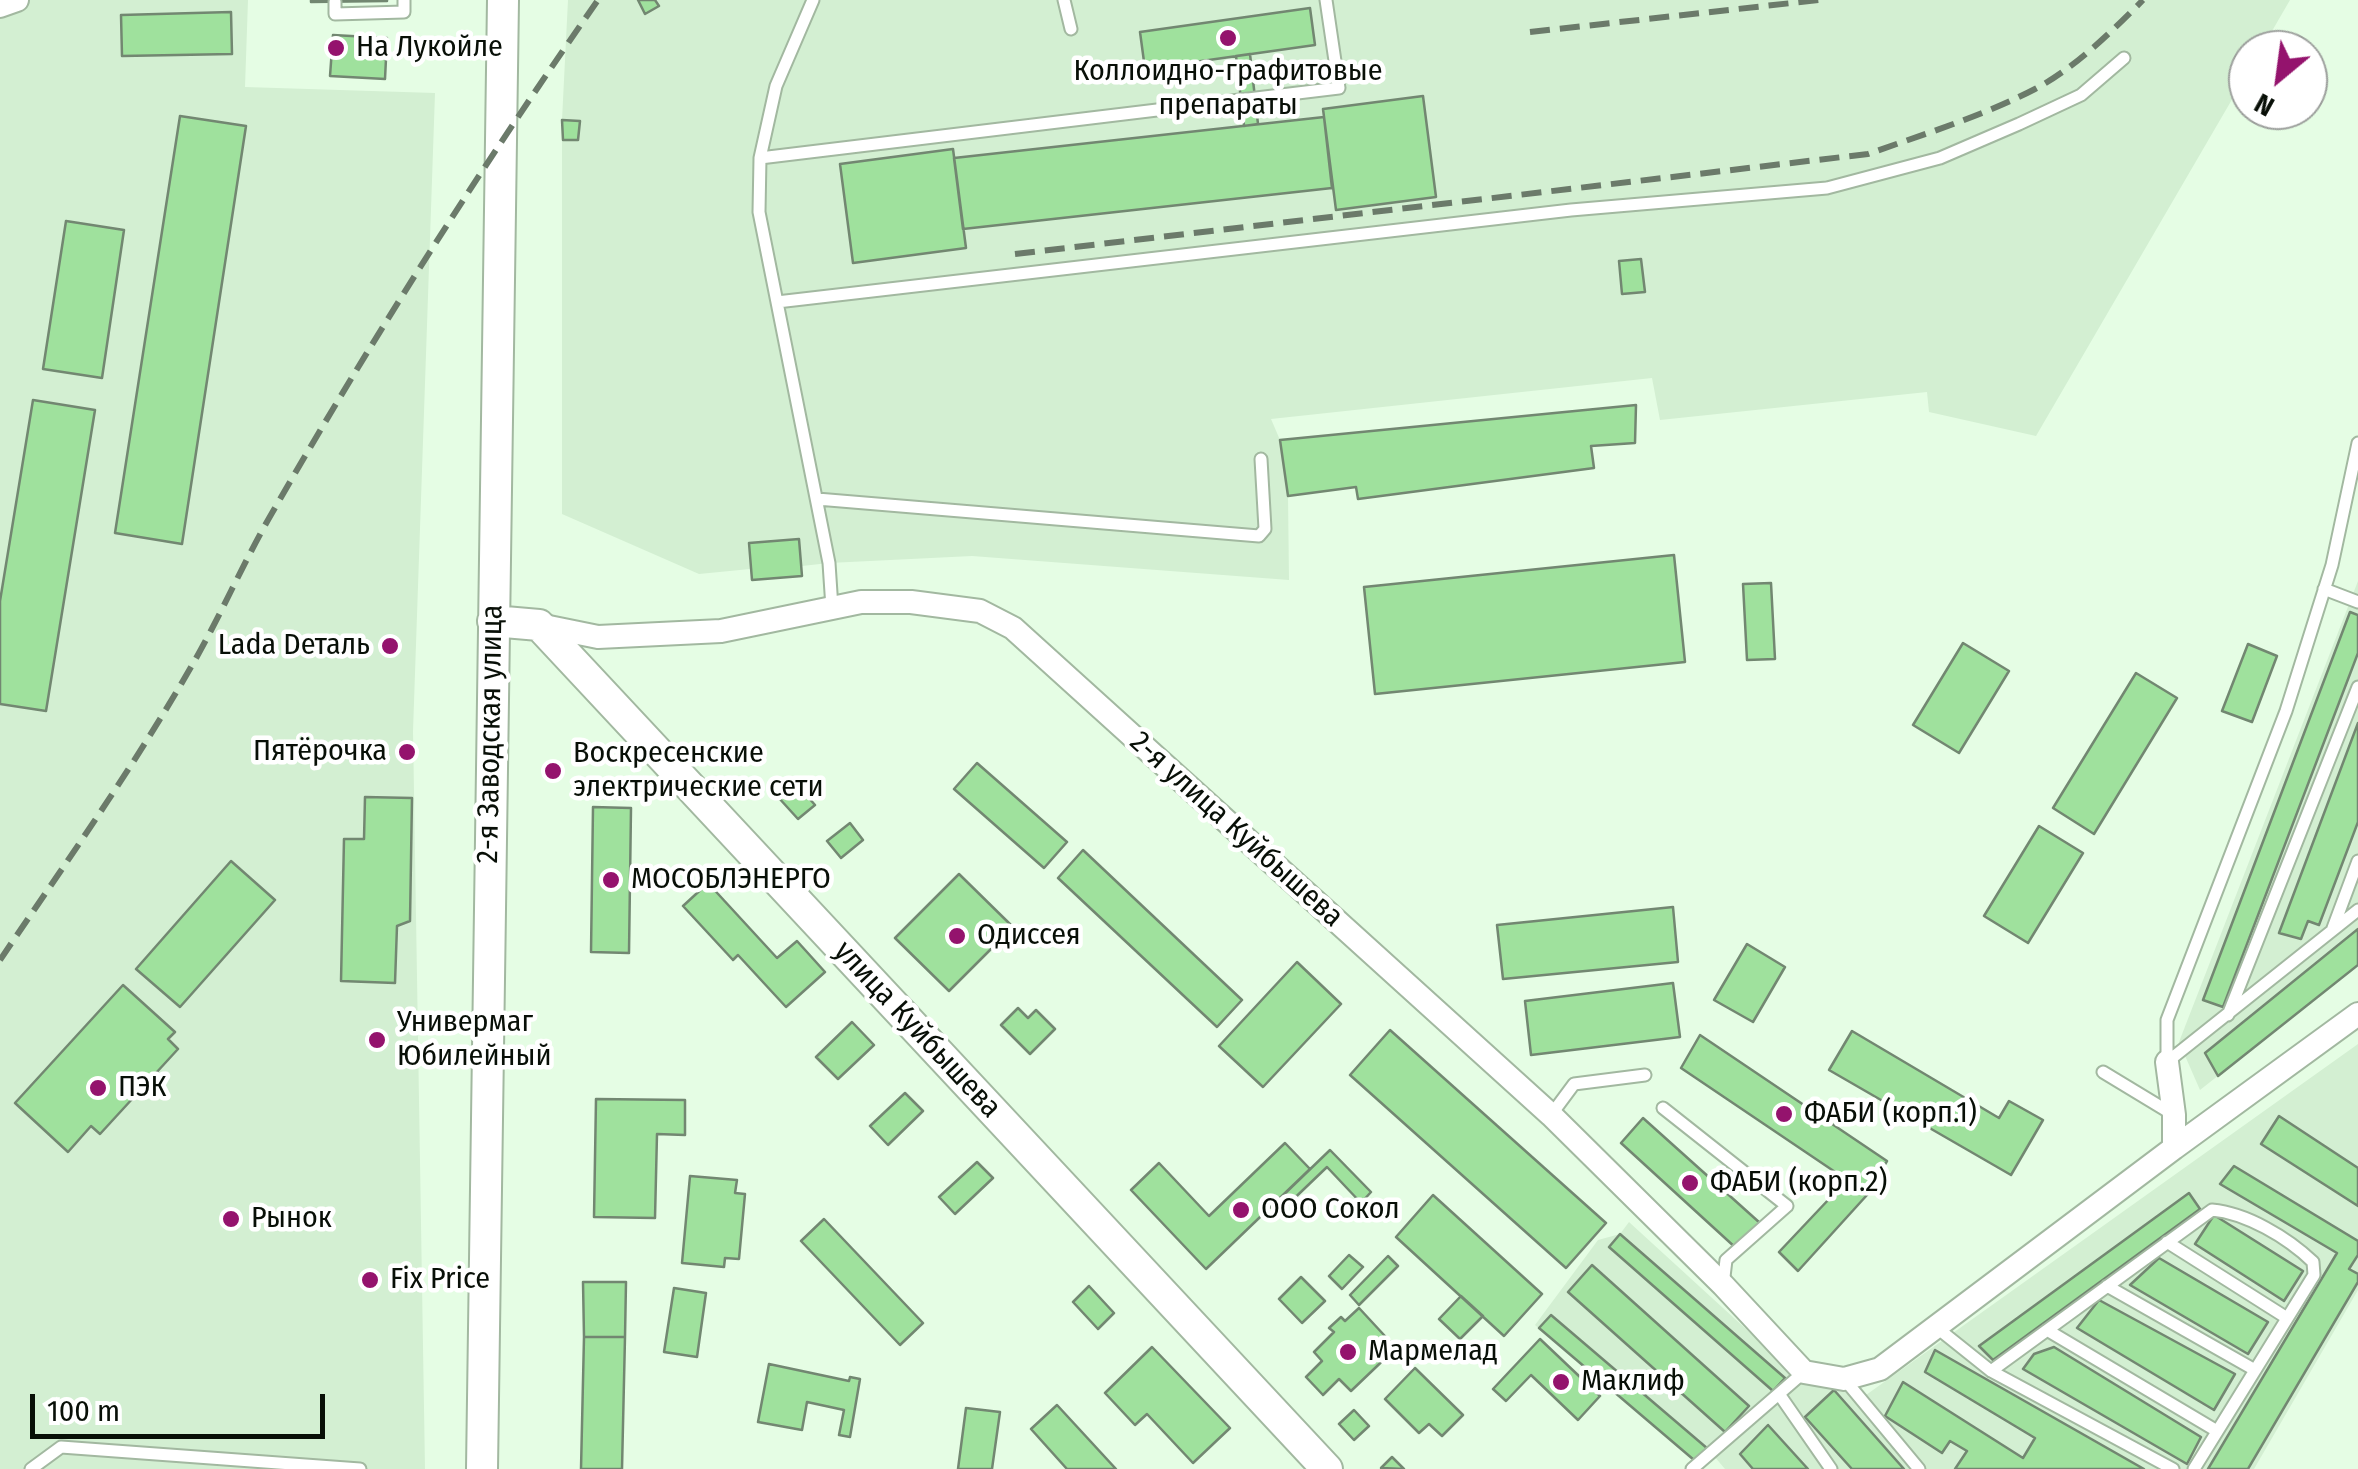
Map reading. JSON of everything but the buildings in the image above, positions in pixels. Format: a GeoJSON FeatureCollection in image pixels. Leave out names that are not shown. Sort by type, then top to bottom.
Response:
{"type":"FeatureCollection","features":[{"type":"Feature","properties":{"kind":"street"},"geometry":{"type":"LineString","coordinates":[[0,6],[17,0]]}},
{"type":"Feature","properties":{"kind":"street","name":"2-я Заводская улица"},"geometry":{"type":"LineString","coordinates":[[482,1469],[503,0]]}},
{"type":"Feature","properties":{"kind":"street","name":"2-я улица Куйбышева"},"geometry":{"type":"LineString","coordinates":[[539,625],[598,638],[722,632],[861,602],[912,602],[980,611],[1013,628],[1551,1115],[1723,1285],[1804,1372]]}},
{"type":"Feature","properties":{"kind":"street"},"geometry":{"type":"LineString","coordinates":[[493,620],[539,625]]}},
{"type":"Feature","properties":{"kind":"street","name":"улица Куйбышева"},"geometry":{"type":"LineString","coordinates":[[539,625],[1326,1469]]}},
{"type":"Feature","properties":{"kind":"street"},"geometry":{"type":"LineString","coordinates":[[1804,1372],[1844,1378],[1880,1369],[2358,1014]]}},
{"type":"Feature","properties":{"kind":"street"},"geometry":{"type":"LineString","coordinates":[[2167,1062],[2174,1148]]}},
{"type":"Feature","properties":{"kind":"lane"},"geometry":{"type":"LineString","coordinates":[[335,2],[336,14],[355,7],[404,12],[404,0]]}},
{"type":"Feature","properties":{"kind":"lane"},"geometry":{"type":"LineString","coordinates":[[813,0],[776,86],[760,158],[759,212],[830,563],[832,608]]}},
{"type":"Feature","properties":{"kind":"lane"},"geometry":{"type":"LineString","coordinates":[[1064,0],[1071,29]]}},
{"type":"Feature","properties":{"kind":"lane"},"geometry":{"type":"LineString","coordinates":[[760,158],[1339,88],[1326,0]]}},
{"type":"Feature","properties":{"kind":"lane"},"geometry":{"type":"LineString","coordinates":[[777,302],[1571,210],[1827,188],[1940,158],[2004,131],[2081,95],[2124,58]]}},
{"type":"Feature","properties":{"kind":"lane"},"geometry":{"type":"LineString","coordinates":[[2167,1062],[2166,1020],[2286,710],[2324,590],[2358,443]]}},
{"type":"Feature","properties":{"kind":"lane"},"geometry":{"type":"LineString","coordinates":[[817,499],[1259,536],[1265,529],[1260,459]]}},
{"type":"Feature","properties":{"kind":"lane"},"geometry":{"type":"LineString","coordinates":[[2324,590],[2358,602]]}},
{"type":"Feature","properties":{"kind":"lane"},"geometry":{"type":"LineString","coordinates":[[2228,1015],[2358,686]]}},
{"type":"Feature","properties":{"kind":"lane"},"geometry":{"type":"LineString","coordinates":[[2332,931],[2358,862]]}},
{"type":"Feature","properties":{"kind":"lane"},"geometry":{"type":"LineString","coordinates":[[2167,1062],[2358,910]]}},
{"type":"Feature","properties":{"kind":"lane"},"geometry":{"type":"LineString","coordinates":[[2103,1072],[2174,1115]]}},
{"type":"Feature","properties":{"kind":"lane"},"geometry":{"type":"LineString","coordinates":[[1551,1115],[1574,1084],[1645,1075]]}},
{"type":"Feature","properties":{"kind":"lane"},"geometry":{"type":"LineString","coordinates":[[1663,1108],[1787,1206],[1726,1260],[1723,1285]]}},
{"type":"Feature","properties":{"kind":"lane"},"geometry":{"type":"LineString","coordinates":[[1991,1371],[2212,1210],[2234,1212],[2301,1250],[2313,1262],[2314,1274],[2194,1469]]}},
{"type":"Feature","properties":{"kind":"lane"},"geometry":{"type":"LineString","coordinates":[[2167,1242],[2287,1318]]}},
{"type":"Feature","properties":{"kind":"lane"},"geometry":{"type":"LineString","coordinates":[[2107,1286],[2255,1370]]}},
{"type":"Feature","properties":{"kind":"lane"},"geometry":{"type":"LineString","coordinates":[[1936,1327],[1991,1371],[2173,1469]]}},
{"type":"Feature","properties":{"kind":"lane"},"geometry":{"type":"LineString","coordinates":[[2047,1330],[2217,1431]]}},
{"type":"Feature","properties":{"kind":"lane"},"geometry":{"type":"LineString","coordinates":[[1692,1469],[1804,1372]]}},
{"type":"Feature","properties":{"kind":"lane"},"geometry":{"type":"LineString","coordinates":[[1844,1378],[1919,1469]]}},
{"type":"Feature","properties":{"kind":"lane"},"geometry":{"type":"LineString","coordinates":[[1779,1394],[1831,1469]]}},
{"type":"Feature","properties":{"kind":"lane"},"geometry":{"type":"LineString","coordinates":[[32,1469],[62,1447],[233,1464],[360,1469]]}},
{"type":"Feature","properties":{"kind":"shaded area"},"geometry":{"type":"Polygon","coordinates":[[[0,0],[248,0],[245,87],[435,93],[413,731],[425,1469],[0,1469],[0,0]]]}},
{"type":"Feature","properties":{"kind":"shaded area"},"geometry":{"type":"Polygon","coordinates":[[[568,0],[2290,0],[2273,30],[2228,30],[2228,106],[2036,436],[1929,412],[1927,392],[1660,420],[1652,378],[1271,419],[1280,440],[1288,496],[1289,580],[972,556],[829,563],[802,566],[802,576],[752,580],[750,569],[699,574],[562,514],[562,120],[568,0]]]}},
{"type":"Feature","properties":{"kind":"shaded area"},"geometry":{"type":"Polygon","coordinates":[[[2358,581],[2358,965],[2200,1090],[2179,1042],[2358,581]]]}},
{"type":"Feature","properties":{"kind":"shaded area"},"geometry":{"type":"Polygon","coordinates":[[[2358,1044],[2358,1290],[2254,1469],[1725,1469],[1708,1449],[1694,1460],[1535,1325],[1598,1240],[1620,1234],[1629,1222],[1805,1383],[1866,1395],[2358,1044]]]}},
{"type":"Feature","properties":{"kind":"railway"},"geometry":{"type":"LineString","coordinates":[[0,960],[169,705],[272,513],[389,317],[598,0]]}},
{"type":"Feature","properties":{"kind":"railway"},"geometry":{"type":"LineString","coordinates":[[1530,32],[1819,0]]}},
{"type":"Feature","properties":{"kind":"railway"},"geometry":{"type":"LineString","coordinates":[[1015,254],[1868,154],[1974,116],[2035,89],[2078,60],[2143,0]]}},
{"type":"Feature","properties":{"kind":"place","name":"Коллоидно-графитовые препараты"},"geometry":{"type":"Point","coordinates":[1228,38]}},
{"type":"Feature","properties":{"kind":"place","name":"На Лукойле"},"geometry":{"type":"Point","coordinates":[336,48]}},
{"type":"Feature","properties":{"kind":"place","name":"Lada Dеталь"},"geometry":{"type":"Point","coordinates":[390,646]}},
{"type":"Feature","properties":{"kind":"place","name":"Пятёрочка"},"geometry":{"type":"Point","coordinates":[407,752]}},
{"type":"Feature","properties":{"kind":"place","name":"Воскресенские электрические сети"},"geometry":{"type":"Point","coordinates":[553,771]}},
{"type":"Feature","properties":{"kind":"place","name":"МОСОБЛЭНЕРГО"},"geometry":{"type":"Point","coordinates":[611,880]}},
{"type":"Feature","properties":{"kind":"place","name":"Одиссея"},"geometry":{"type":"Point","coordinates":[957,936]}},
{"type":"Feature","properties":{"kind":"place","name":"Универмаг Юбилейный"},"geometry":{"type":"Point","coordinates":[377,1040]}},
{"type":"Feature","properties":{"kind":"place","name":"ПЭК"},"geometry":{"type":"Point","coordinates":[98,1088]}},
{"type":"Feature","properties":{"kind":"place","name":"ФАБИ (корп.1)"},"geometry":{"type":"Point","coordinates":[1784,1114]}},
{"type":"Feature","properties":{"kind":"place","name":"ФАБИ (корп.2)"},"geometry":{"type":"Point","coordinates":[1690,1183]}},
{"type":"Feature","properties":{"kind":"place","name":"ООО Сокол"},"geometry":{"type":"Point","coordinates":[1241,1210]}},
{"type":"Feature","properties":{"kind":"place","name":"Рынок"},"geometry":{"type":"Point","coordinates":[231,1219]}},
{"type":"Feature","properties":{"kind":"place","name":"Fix Price"},"geometry":{"type":"Point","coordinates":[370,1280]}},
{"type":"Feature","properties":{"kind":"place","name":"Мармелад"},"geometry":{"type":"Point","coordinates":[1348,1352]}},
{"type":"Feature","properties":{"kind":"place","name":"Маклиф"},"geometry":{"type":"Point","coordinates":[1561,1382]}}]}
